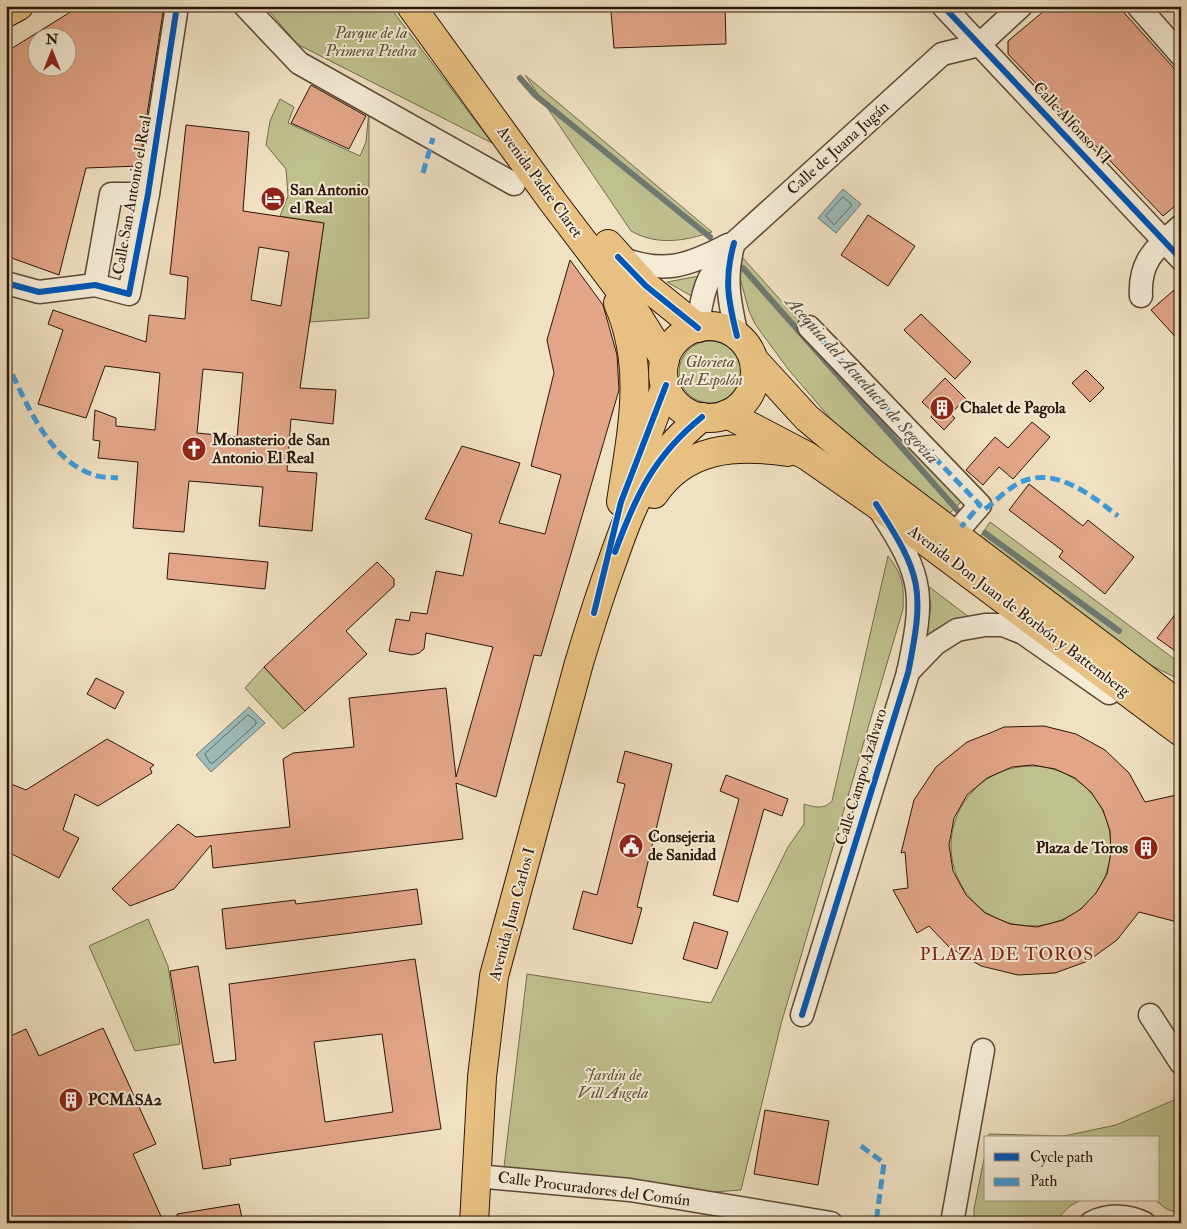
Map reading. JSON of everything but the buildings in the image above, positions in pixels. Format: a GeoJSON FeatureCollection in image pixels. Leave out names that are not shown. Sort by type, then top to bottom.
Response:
{"type":"FeatureCollection","features":[{"type":"Feature","properties":{"kind":"main road","name":"Avenida Padre Claret"},"geometry":{"type":"LineString","coordinates":[[411,6],[605,255],[698,328]]}},
{"type":"Feature","properties":{"kind":"main road","name":"Avenida Padre Claret"},"geometry":{"type":"LineString","coordinates":[[435,6],[588,219],[666,373]]}},
{"type":"Feature","properties":{"kind":"main road"},"geometry":{"type":"LineString","coordinates":[[605,255],[626,322],[636,376],[633,426],[621,502]]}},
{"type":"Feature","properties":{"kind":"main road"},"geometry":{"type":"LineString","coordinates":[[717,327],[737,336],[750,351],[754,360],[755,376],[751,392],[741,405],[715,416],[682,409],[672,398],[666,373],[676,341],[698,328],[717,327]]}},
{"type":"Feature","properties":{"kind":"main road","name":"Avenida Don Juan de Borbón y Battemberg"},"geometry":{"type":"LineString","coordinates":[[754,360],[807,418],[868,468],[1181,706]]}},
{"type":"Feature","properties":{"kind":"main road","name":"Avenida Juan Carlos I"},"geometry":{"type":"LineString","coordinates":[[474,1223],[482,1077],[494,976],[594,613],[621,502],[666,373]]}},
{"type":"Feature","properties":{"kind":"main road","name":"Avenida Juan Carlos I"},"geometry":{"type":"LineString","coordinates":[[594,613],[635,500],[655,466],[673,443],[715,416]]}},
{"type":"Feature","properties":{"kind":"main road","name":"Avenida Don Juan de Borbón y Battemberg"},"geometry":{"type":"LineString","coordinates":[[715,416],[807,456],[876,504],[1181,732]]}},
{"type":"Feature","properties":{"kind":"main road"},"geometry":{"type":"LineString","coordinates":[[594,613],[645,508],[657,489],[678,467],[702,454],[740,449],[771,450],[807,456]]}},
{"type":"Feature","properties":{"kind":"street","name":"Calle San Antonio el Real"},"geometry":{"type":"LineString","coordinates":[[6,283],[38,292],[95,284],[129,294],[148,194],[176,6]]}},
{"type":"Feature","properties":{"kind":"street"},"geometry":{"type":"LineString","coordinates":[[245,6],[299,63],[514,184]]}},
{"type":"Feature","properties":{"kind":"street"},"geometry":{"type":"LineString","coordinates":[[979,44],[1021,6]]}},
{"type":"Feature","properties":{"kind":"street"},"geometry":{"type":"LineString","coordinates":[[1138,6],[1180,51]]}},
{"type":"Feature","properties":{"kind":"street"},"geometry":{"type":"LineString","coordinates":[[942,54],[947,11]]}},
{"type":"Feature","properties":{"kind":"street","name":"Calle Alfonso VI"},"geometry":{"type":"LineString","coordinates":[[947,11],[1181,259]]}},
{"type":"Feature","properties":{"kind":"street","name":"Calle de Juana Jugán"},"geometry":{"type":"LineString","coordinates":[[698,328],[700,301],[706,282],[713,269],[734,243],[942,54],[979,44]]}},
{"type":"Feature","properties":{"kind":"street","name":"Calle San Antonio el Real"},"geometry":{"type":"LineString","coordinates":[[95,284],[111,194],[148,194]]}},
{"type":"Feature","properties":{"kind":"street"},"geometry":{"type":"LineString","coordinates":[[1141,296],[1144,265],[1154,251],[1181,226]]}},
{"type":"Feature","properties":{"kind":"street"},"geometry":{"type":"LineString","coordinates":[[605,255],[653,267],[675,267],[702,259],[734,243]]}},
{"type":"Feature","properties":{"kind":"street"},"geometry":{"type":"LineString","coordinates":[[734,243],[727,266],[727,288],[737,336]]}},
{"type":"Feature","properties":{"kind":"street","name":"Avenida Don Juan de Borbón y Battemberg"},"geometry":{"type":"LineString","coordinates":[[809,327],[980,505],[961,527]]}},
{"type":"Feature","properties":{"kind":"street","name":"Calle Campo Azálvaro"},"geometry":{"type":"LineString","coordinates":[[802,1015],[908,673],[917,626],[919,595],[916,575],[903,546],[876,504]]}},
{"type":"Feature","properties":{"kind":"street","name":"Calle Campo Azálvaro"},"geometry":{"type":"LineString","coordinates":[[908,673],[935,644],[957,630],[990,625],[1014,628],[1114,696],[1149,709]]}},
{"type":"Feature","properties":{"kind":"street","name":"Avenida Don Juan de Borbón y Battemberg"},"geometry":{"type":"LineString","coordinates":[[1112,655],[1181,690]]}},
{"type":"Feature","properties":{"kind":"street"},"geometry":{"type":"LineString","coordinates":[[1150,1015],[1181,1063]]}},
{"type":"Feature","properties":{"kind":"street"},"geometry":{"type":"LineString","coordinates":[[952,1223],[983,1050]]}},
{"type":"Feature","properties":{"kind":"street","name":"Calle Procuradores del Común"},"geometry":{"type":"LineString","coordinates":[[476,1176],[630,1190],[831,1223]]}},
{"type":"Feature","properties":{"kind":"street"},"geometry":{"type":"LineString","coordinates":[[1091,1223],[1112,1216],[1127,1217],[1144,1223]]}},
{"type":"Feature","properties":{"kind":"green space","name":"Parque de la Primera Piedra"},"geometry":{"type":"Polygon","coordinates":[[[265,6],[389,6],[492,143],[297,44],[265,6]]]}},
{"type":"Feature","properties":{"kind":"green space"},"geometry":{"type":"Polygon","coordinates":[[[525,75],[712,232],[681,240],[661,240],[641,236],[631,231],[525,75]]]}},
{"type":"Feature","properties":{"kind":"green space"},"geometry":{"type":"Polygon","coordinates":[[[280,99],[294,107],[288,123],[360,156],[366,142],[369,110],[369,318],[310,322],[324,223],[280,216],[288,196],[286,169],[266,145],[270,121],[280,99]]]}},
{"type":"Feature","properties":{"kind":"green space"},"geometry":{"type":"Polygon","coordinates":[[[742,257],[961,502],[946,517],[836,425],[788,369],[755,324],[749,311],[740,278],[742,257]]]}},
{"type":"Feature","properties":{"kind":"green space"},"geometry":{"type":"Polygon","coordinates":[[[699,276],[693,297],[667,282],[699,276]]]}},
{"type":"Feature","properties":{"kind":"green space","name":"Glorieta del Espolón"},"geometry":{"type":"Polygon","coordinates":[[[710,341],[727,346],[732,350],[736,355],[741,372],[736,389],[732,394],[727,398],[710,403],[693,398],[688,394],[684,389],[679,372],[684,355],[688,350],[693,346],[710,341]]]}},
{"type":"Feature","properties":{"kind":"green space"},"geometry":{"type":"Polygon","coordinates":[[[990,522],[1181,664],[1181,680],[1150,665],[1058,602],[977,541],[990,522]]]}},
{"type":"Feature","properties":{"kind":"green space","name":"Jardín de Vill Ángela"},"geometry":{"type":"Polygon","coordinates":[[[888,556],[897,569],[902,581],[903,609],[781,1024],[741,1190],[713,1192],[504,1167],[527,974],[711,1003],[788,847],[804,824],[804,804],[822,807],[832,801],[888,556]]]}},
{"type":"Feature","properties":{"kind":"green space"},"geometry":{"type":"Polygon","coordinates":[[[928,586],[969,617],[924,643],[931,607],[928,586]]]}},
{"type":"Feature","properties":{"kind":"green space"},"geometry":{"type":"Polygon","coordinates":[[[264,667],[305,711],[283,729],[245,688],[264,667]]]}},
{"type":"Feature","properties":{"kind":"green space"},"geometry":{"type":"Polygon","coordinates":[[[1039,766],[1069,775],[1088,789],[1098,801],[1105,815],[1110,830],[1110,862],[1105,877],[1098,891],[1088,903],[1076,913],[1054,923],[1039,926],[1023,926],[1008,923],[986,913],[964,891],[952,862],[951,838],[954,823],[964,801],[986,779],[1015,767],[1039,766]]]}},
{"type":"Feature","properties":{"kind":"green space"},"geometry":{"type":"Polygon","coordinates":[[[148,919],[168,966],[180,1044],[135,1051],[89,946],[148,919]]]}},
{"type":"Feature","properties":{"kind":"green space"},"geometry":{"type":"Polygon","coordinates":[[[1181,1097],[1181,1211],[1170,1210],[1158,1202],[1160,1202],[1160,1136],[1064,1136],[1116,1125],[1181,1097]]]}},
{"type":"Feature","properties":{"kind":"green space"},"geometry":{"type":"Polygon","coordinates":[[[989,1134],[1064,1136],[988,1136],[989,1134]]]}},
{"type":"Feature","properties":{"kind":"green space"},"geometry":{"type":"Polygon","coordinates":[[[984,1159],[984,1202],[1077,1202],[1070,1206],[1053,1223],[974,1223],[974,1209],[984,1159]]]}},
{"type":"Feature","properties":{"kind":"water"},"geometry":{"type":"Polygon","coordinates":[[[843,189],[861,204],[836,233],[818,218],[843,189]]]}},
{"type":"Feature","properties":{"kind":"water"},"geometry":{"type":"Polygon","coordinates":[[[249,707],[265,723],[211,772],[196,755],[249,707]]]}},
{"type":"Feature","properties":{"kind":"waterway","name":"Acequia del Acueducto de Segovia"},"geometry":{"type":"LineString","coordinates":[[520,78],[535,95],[710,237]]}},
{"type":"Feature","properties":{"kind":"waterway","name":"Acequia del Acueducto de Segovia"},"geometry":{"type":"LineString","coordinates":[[743,268],[958,511]]}},
{"type":"Feature","properties":{"kind":"waterway","name":"Acequia del Acueducto de Segovia"},"geometry":{"type":"LineString","coordinates":[[985,533],[1119,631]]}},
{"type":"Feature","properties":{"kind":"marked path"},"geometry":{"type":"LineString","coordinates":[[423,173],[433,138]]}},
{"type":"Feature","properties":{"kind":"marked path"},"geometry":{"type":"LineString","coordinates":[[809,327],[980,505],[961,527]]}},
{"type":"Feature","properties":{"kind":"marked path"},"geometry":{"type":"LineString","coordinates":[[6,361],[40,428],[64,457],[94,475],[118,478]]}},
{"type":"Feature","properties":{"kind":"marked path"},"geometry":{"type":"LineString","coordinates":[[985,509],[1019,483],[1032,478],[1045,478],[1059,480],[1072,485],[1096,499],[1118,516]]}},
{"type":"Feature","properties":{"kind":"marked path"},"geometry":{"type":"LineString","coordinates":[[861,1146],[884,1163],[876,1223]]}},
{"type":"Feature","properties":{"kind":"cycle path"},"geometry":{"type":"LineString","coordinates":[[6,283],[39,292],[95,285],[129,294],[148,194],[177,6]]}},
{"type":"Feature","properties":{"kind":"cycle path"},"geometry":{"type":"LineString","coordinates":[[943,6],[1181,259]]}},
{"type":"Feature","properties":{"kind":"cycle path"},"geometry":{"type":"LineString","coordinates":[[734,243],[729,268],[728,290],[737,336]]}},
{"type":"Feature","properties":{"kind":"cycle path"},"geometry":{"type":"LineString","coordinates":[[618,257],[646,286],[698,328]]}},
{"type":"Feature","properties":{"kind":"cycle path"},"geometry":{"type":"LineString","coordinates":[[594,613],[621,502],[666,385]]}},
{"type":"Feature","properties":{"kind":"cycle path"},"geometry":{"type":"LineString","coordinates":[[615,552],[631,512],[648,478],[671,447],[702,417]]}},
{"type":"Feature","properties":{"kind":"cycle path"},"geometry":{"type":"LineString","coordinates":[[802,1015],[908,673],[917,621],[916,584],[911,567],[903,549],[876,504]]}},
{"type":"Feature","properties":{"kind":"place","name":"San Antonio el Real"},"geometry":{"type":"Point","coordinates":[273,199]}},
{"type":"Feature","properties":{"kind":"place","name":"Chalet de Pagola"},"geometry":{"type":"Point","coordinates":[942,408]}},
{"type":"Feature","properties":{"kind":"place","name":"Monasterio de San Antonio El Real"},"geometry":{"type":"Point","coordinates":[194,449]}},
{"type":"Feature","properties":{"kind":"place","name":"Consejeria de Sanidad"},"geometry":{"type":"Point","coordinates":[631,846]}},
{"type":"Feature","properties":{"kind":"place","name":"Plaza de Toros"},"geometry":{"type":"Point","coordinates":[1146,848]}},
{"type":"Feature","properties":{"kind":"place","name":"PCMASA2"},"geometry":{"type":"Point","coordinates":[71,1100]}},
{"type":"Feature","properties":{"kind":"district","name":"PLAZA DE TOROS"},"geometry":{"type":"Point","coordinates":[1007,954]}}]}
